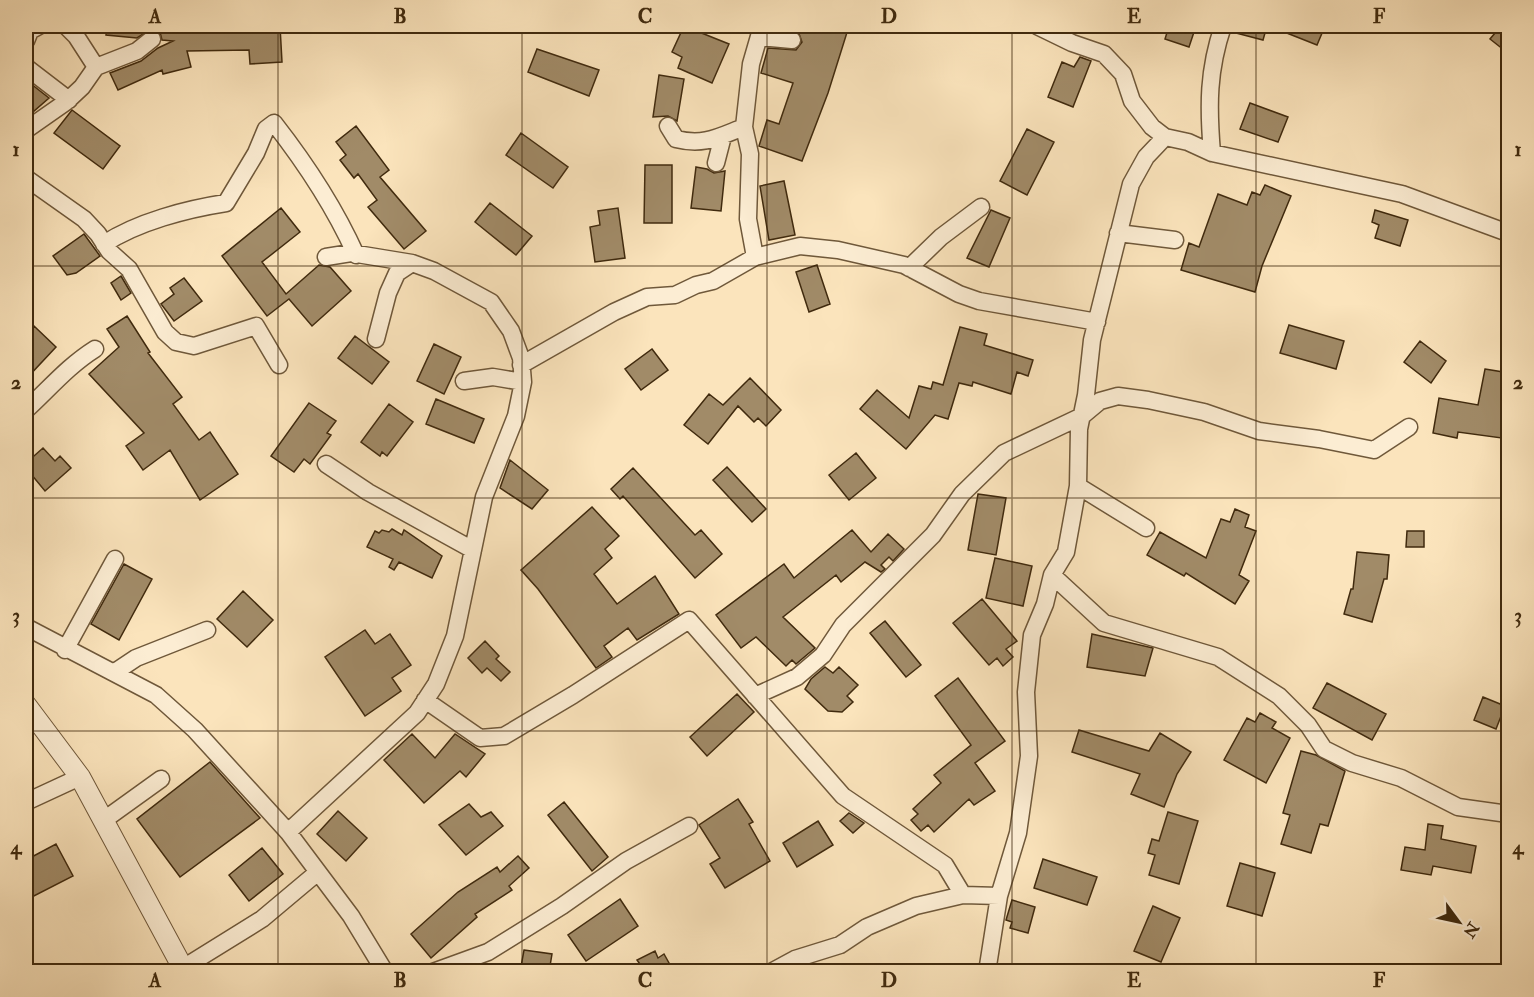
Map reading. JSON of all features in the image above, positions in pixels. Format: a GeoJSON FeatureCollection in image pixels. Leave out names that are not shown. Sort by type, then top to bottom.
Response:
{"type":"FeatureCollection","features":[{"type":"Feature","properties":{"kind":"street"},"geometry":{"type":"LineString","coordinates":[[26,41],[30,31],[39,26]]}},
{"type":"Feature","properties":{"kind":"street"},"geometry":{"type":"LineString","coordinates":[[66,26],[76,36],[96,67]]}},
{"type":"Feature","properties":{"kind":"street"},"geometry":{"type":"LineString","coordinates":[[1037,26],[1072,43],[1104,54],[1123,74],[1137,108],[1152,127],[1165,137],[1188,142],[1212,153],[1402,194],[1509,233]]}},
{"type":"Feature","properties":{"kind":"street"},"geometry":{"type":"LineString","coordinates":[[1212,153],[1209,102],[1212,59],[1223,26]]}},
{"type":"Feature","properties":{"kind":"street"},"geometry":{"type":"LineString","coordinates":[[755,257],[748,219],[750,154],[744,128],[751,64],[760,31],[792,40]]}},
{"type":"Feature","properties":{"kind":"street"},"geometry":{"type":"LineString","coordinates":[[26,130],[69,100],[82,87],[96,67],[137,51],[152,39]]}},
{"type":"Feature","properties":{"kind":"street"},"geometry":{"type":"LineString","coordinates":[[26,67],[69,100]]}},
{"type":"Feature","properties":{"kind":"street"},"geometry":{"type":"LineString","coordinates":[[104,244],[123,231],[153,223],[182,211],[226,203],[256,153],[266,129],[274,123],[345,229],[356,255]]}},
{"type":"Feature","properties":{"kind":"street"},"geometry":{"type":"LineString","coordinates":[[668,126],[676,139],[694,143],[744,128]]}},
{"type":"Feature","properties":{"kind":"street"},"geometry":{"type":"LineString","coordinates":[[716,163],[723,135]]}},
{"type":"Feature","properties":{"kind":"street"},"geometry":{"type":"LineString","coordinates":[[987,972],[999,896],[1018,833],[1029,756],[1026,692],[1032,635],[1045,604],[1052,575],[1066,552],[1078,486],[1082,416],[1092,340],[1106,275],[1131,183],[1146,157],[1165,137]]}},
{"type":"Feature","properties":{"kind":"street"},"geometry":{"type":"LineString","coordinates":[[26,178],[84,219],[104,244],[129,269],[165,332],[176,342],[194,346],[256,326],[279,365]]}},
{"type":"Feature","properties":{"kind":"street"},"geometry":{"type":"LineString","coordinates":[[909,268],[941,237],[981,207]]}},
{"type":"Feature","properties":{"kind":"street"},"geometry":{"type":"LineString","coordinates":[[1118,233],[1175,240]]}},
{"type":"Feature","properties":{"kind":"street"},"geometry":{"type":"LineString","coordinates":[[521,365],[615,312],[647,297],[675,295],[696,285],[713,281],[755,257],[800,246],[821,247],[909,268],[959,294],[979,301],[1097,322]]}},
{"type":"Feature","properties":{"kind":"street"},"geometry":{"type":"LineString","coordinates":[[288,832],[417,713],[436,684],[455,636],[484,497],[516,416],[523,382],[521,365],[511,331],[490,302],[434,271],[412,263],[356,255],[326,257]]}},
{"type":"Feature","properties":{"kind":"street"},"geometry":{"type":"LineString","coordinates":[[376,339],[388,293],[396,273],[412,263]]}},
{"type":"Feature","properties":{"kind":"street"},"geometry":{"type":"LineString","coordinates":[[26,410],[53,386],[73,363],[95,349]]}},
{"type":"Feature","properties":{"kind":"street"},"geometry":{"type":"LineString","coordinates":[[464,381],[493,377],[523,382]]}},
{"type":"Feature","properties":{"kind":"street"},"geometry":{"type":"LineString","coordinates":[[755,696],[797,677],[823,655],[843,625],[933,535],[962,494],[1004,453],[1082,416],[1100,401],[1118,396],[1128,397],[1204,412],[1259,432],[1319,439],[1374,450],[1409,427]]}},
{"type":"Feature","properties":{"kind":"street"},"geometry":{"type":"LineString","coordinates":[[326,464],[368,492],[473,550]]}},
{"type":"Feature","properties":{"kind":"street"},"geometry":{"type":"LineString","coordinates":[[1078,486],[1146,528]]}},
{"type":"Feature","properties":{"kind":"street"},"geometry":{"type":"LineString","coordinates":[[65,650],[115,559]]}},
{"type":"Feature","properties":{"kind":"street"},"geometry":{"type":"LineString","coordinates":[[1052,575],[1104,623],[1218,657],[1227,662],[1279,696],[1308,725],[1324,749],[1352,763],[1401,778],[1458,807],[1509,814]]}},
{"type":"Feature","properties":{"kind":"street"},"geometry":{"type":"LineString","coordinates":[[426,700],[480,738],[504,736],[573,695],[689,620],[843,796],[945,865],[963,895]]}},
{"type":"Feature","properties":{"kind":"street"},"geometry":{"type":"LineString","coordinates":[[26,627],[65,650],[115,672],[164,702],[195,730],[288,832],[351,916],[385,972]]}},
{"type":"Feature","properties":{"kind":"street"},"geometry":{"type":"LineString","coordinates":[[115,672],[136,658],[207,630]]}},
{"type":"Feature","properties":{"kind":"street"},"geometry":{"type":"LineString","coordinates":[[26,705],[80,777],[184,970],[262,919],[318,872]]}},
{"type":"Feature","properties":{"kind":"street"},"geometry":{"type":"LineString","coordinates":[[26,802],[80,777]]}},
{"type":"Feature","properties":{"kind":"street"},"geometry":{"type":"LineString","coordinates":[[104,820],[161,779]]}},
{"type":"Feature","properties":{"kind":"street"},"geometry":{"type":"LineString","coordinates":[[433,972],[488,952],[562,906],[626,861],[689,826]]}},
{"type":"Feature","properties":{"kind":"street"},"geometry":{"type":"LineString","coordinates":[[771,972],[795,959],[840,945],[867,927],[916,906],[963,895],[999,896]]}},
{"type":"Feature","properties":{"kind":"building"},"geometry":{"type":"Polygon","coordinates":[[[107,26],[280,26],[282,62],[250,64],[249,50],[187,51],[191,67],[163,74],[162,70],[118,90],[110,73],[141,61],[158,48],[173,41],[162,40],[160,32],[151,29],[137,38],[106,35],[107,26]]]}},
{"type":"Feature","properties":{"kind":"building"},"geometry":{"type":"Polygon","coordinates":[[[684,26],[729,44],[712,83],[678,68],[682,57],[672,52],[684,26]]]}},
{"type":"Feature","properties":{"kind":"building"},"geometry":{"type":"Polygon","coordinates":[[[775,26],[849,26],[828,93],[802,161],[759,146],[767,120],[779,124],[793,83],[761,73],[768,48],[796,50],[802,42],[798,31],[774,28],[775,26]]]}},
{"type":"Feature","properties":{"kind":"building"},"geometry":{"type":"Polygon","coordinates":[[[1169,26],[1196,26],[1189,47],[1165,39],[1169,26]]]}},
{"type":"Feature","properties":{"kind":"building"},"geometry":{"type":"Polygon","coordinates":[[[1233,26],[1267,26],[1263,40],[1232,32],[1233,26]]]}},
{"type":"Feature","properties":{"kind":"building"},"geometry":{"type":"Polygon","coordinates":[[[1269,26],[1325,26],[1317,45],[1269,26]]]}},
{"type":"Feature","properties":{"kind":"building"},"geometry":{"type":"Polygon","coordinates":[[[1501,26],[1509,26],[1509,54],[1490,39],[1501,26]]]}},
{"type":"Feature","properties":{"kind":"building"},"geometry":{"type":"Polygon","coordinates":[[[537,49],[599,70],[589,96],[528,72],[537,49]]]}},
{"type":"Feature","properties":{"kind":"building"},"geometry":{"type":"Polygon","coordinates":[[[1080,57],[1091,61],[1073,107],[1048,97],[1062,62],[1074,67],[1080,57]]]}},
{"type":"Feature","properties":{"kind":"building"},"geometry":{"type":"Polygon","coordinates":[[[659,75],[684,79],[677,121],[668,116],[653,117],[659,75]]]}},
{"type":"Feature","properties":{"kind":"building"},"geometry":{"type":"Polygon","coordinates":[[[26,80],[49,98],[26,118],[26,80]]]}},
{"type":"Feature","properties":{"kind":"building"},"geometry":{"type":"Polygon","coordinates":[[[1250,103],[1288,117],[1278,142],[1240,129],[1250,103]]]}},
{"type":"Feature","properties":{"kind":"building"},"geometry":{"type":"Polygon","coordinates":[[[72,110],[120,146],[103,169],[54,133],[72,110]]]}},
{"type":"Feature","properties":{"kind":"building"},"geometry":{"type":"Polygon","coordinates":[[[356,126],[389,170],[380,177],[426,231],[404,249],[368,207],[377,200],[358,174],[354,178],[340,160],[346,155],[336,142],[356,126]]]}},
{"type":"Feature","properties":{"kind":"building"},"geometry":{"type":"Polygon","coordinates":[[[1027,129],[1054,142],[1027,195],[1000,181],[1027,129]]]}},
{"type":"Feature","properties":{"kind":"building"},"geometry":{"type":"Polygon","coordinates":[[[521,133],[568,167],[553,188],[506,155],[521,133]]]}},
{"type":"Feature","properties":{"kind":"building"},"geometry":{"type":"Polygon","coordinates":[[[645,165],[672,165],[672,223],[644,223],[645,165]]]}},
{"type":"Feature","properties":{"kind":"building"},"geometry":{"type":"Polygon","coordinates":[[[696,167],[714,173],[725,171],[721,211],[691,208],[696,167]]]}},
{"type":"Feature","properties":{"kind":"building"},"geometry":{"type":"Polygon","coordinates":[[[784,181],[795,235],[769,240],[760,186],[784,181]]]}},
{"type":"Feature","properties":{"kind":"building"},"geometry":{"type":"Polygon","coordinates":[[[1265,185],[1291,196],[1262,266],[1255,292],[1181,270],[1189,243],[1199,247],[1218,194],[1247,205],[1252,192],[1260,195],[1265,185]]]}},
{"type":"Feature","properties":{"kind":"building"},"geometry":{"type":"Polygon","coordinates":[[[490,203],[532,236],[516,255],[475,222],[490,203]]]}},
{"type":"Feature","properties":{"kind":"building"},"geometry":{"type":"Polygon","coordinates":[[[281,208],[300,232],[262,262],[286,294],[319,265],[330,267],[351,291],[312,326],[289,299],[267,316],[222,256],[281,208]]]}},
{"type":"Feature","properties":{"kind":"building"},"geometry":{"type":"Polygon","coordinates":[[[618,208],[625,258],[595,262],[590,227],[600,225],[598,211],[618,208]]]}},
{"type":"Feature","properties":{"kind":"building"},"geometry":{"type":"Polygon","coordinates":[[[991,210],[1010,218],[989,267],[967,258],[991,210]]]}},
{"type":"Feature","properties":{"kind":"building"},"geometry":{"type":"Polygon","coordinates":[[[1375,210],[1408,220],[1400,246],[1375,238],[1379,225],[1372,222],[1375,210]]]}},
{"type":"Feature","properties":{"kind":"building"},"geometry":{"type":"Polygon","coordinates":[[[84,234],[100,256],[76,273],[67,275],[53,256],[84,234]]]}},
{"type":"Feature","properties":{"kind":"building"},"geometry":{"type":"Polygon","coordinates":[[[817,265],[830,304],[809,312],[796,272],[817,265]]]}},
{"type":"Feature","properties":{"kind":"building"},"geometry":{"type":"Polygon","coordinates":[[[121,276],[131,293],[121,300],[111,283],[121,276]]]}},
{"type":"Feature","properties":{"kind":"building"},"geometry":{"type":"Polygon","coordinates":[[[184,278],[202,301],[174,321],[161,304],[174,294],[170,288],[184,278]]]}},
{"type":"Feature","properties":{"kind":"building"},"geometry":{"type":"Polygon","coordinates":[[[127,316],[150,352],[148,353],[182,397],[173,404],[199,440],[210,432],[238,474],[200,500],[170,450],[143,470],[126,446],[144,433],[89,374],[119,347],[107,329],[127,316]]]}},
{"type":"Feature","properties":{"kind":"building"},"geometry":{"type":"Polygon","coordinates":[[[1289,325],[1344,341],[1336,369],[1280,353],[1289,325]]]}},
{"type":"Feature","properties":{"kind":"building"},"geometry":{"type":"Polygon","coordinates":[[[34,326],[56,347],[26,379],[26,335],[34,326]]]}},
{"type":"Feature","properties":{"kind":"building"},"geometry":{"type":"Polygon","coordinates":[[[960,327],[987,334],[984,345],[1033,360],[1028,376],[1017,372],[1011,394],[973,382],[972,386],[959,383],[948,419],[935,415],[906,449],[860,409],[877,390],[909,418],[919,386],[931,389],[933,382],[943,385],[960,327]]]}},
{"type":"Feature","properties":{"kind":"building"},"geometry":{"type":"Polygon","coordinates":[[[355,336],[389,362],[372,384],[338,358],[355,336]]]}},
{"type":"Feature","properties":{"kind":"building"},"geometry":{"type":"Polygon","coordinates":[[[1420,341],[1446,361],[1431,383],[1404,362],[1420,341]]]}},
{"type":"Feature","properties":{"kind":"building"},"geometry":{"type":"Polygon","coordinates":[[[434,344],[461,357],[444,394],[417,381],[434,344]]]}},
{"type":"Feature","properties":{"kind":"building"},"geometry":{"type":"Polygon","coordinates":[[[652,349],[668,370],[641,390],[625,369],[652,349]]]}},
{"type":"Feature","properties":{"kind":"building"},"geometry":{"type":"Polygon","coordinates":[[[1485,369],[1509,373],[1509,439],[1458,432],[1457,438],[1433,433],[1439,398],[1478,405],[1485,369]]]}},
{"type":"Feature","properties":{"kind":"building"},"geometry":{"type":"Polygon","coordinates":[[[750,378],[781,410],[766,426],[758,418],[754,422],[738,406],[708,444],[684,425],[709,394],[723,405],[750,378]]]}},
{"type":"Feature","properties":{"kind":"building"},"geometry":{"type":"Polygon","coordinates":[[[436,399],[484,419],[474,443],[426,424],[436,399]]]}},
{"type":"Feature","properties":{"kind":"building"},"geometry":{"type":"Polygon","coordinates":[[[309,403],[336,421],[327,433],[331,435],[310,464],[304,459],[294,472],[271,456],[309,403]]]}},
{"type":"Feature","properties":{"kind":"building"},"geometry":{"type":"Polygon","coordinates":[[[389,404],[413,422],[387,456],[382,452],[380,456],[361,442],[389,404]]]}},
{"type":"Feature","properties":{"kind":"building"},"geometry":{"type":"Polygon","coordinates":[[[43,448],[55,461],[60,456],[71,468],[45,491],[26,468],[26,463],[43,448]]]}},
{"type":"Feature","properties":{"kind":"building"},"geometry":{"type":"Polygon","coordinates":[[[856,453],[876,478],[849,500],[829,475],[856,453]]]}},
{"type":"Feature","properties":{"kind":"building"},"geometry":{"type":"Polygon","coordinates":[[[510,460],[548,490],[532,509],[500,488],[510,460]]]}},
{"type":"Feature","properties":{"kind":"building"},"geometry":{"type":"Polygon","coordinates":[[[727,467],[766,509],[752,522],[713,480],[727,467]]]}},
{"type":"Feature","properties":{"kind":"building"},"geometry":{"type":"Polygon","coordinates":[[[633,468],[695,535],[701,530],[722,554],[695,578],[623,496],[620,499],[611,489],[633,468]]]}},
{"type":"Feature","properties":{"kind":"building"},"geometry":{"type":"Polygon","coordinates":[[[978,494],[1006,498],[996,555],[968,550],[978,494]]]}},
{"type":"Feature","properties":{"kind":"building"},"geometry":{"type":"Polygon","coordinates":[[[592,507],[619,536],[605,549],[612,558],[594,574],[617,604],[655,576],[679,614],[637,640],[628,628],[604,646],[612,657],[596,668],[538,589],[521,570],[592,507]]]}},
{"type":"Feature","properties":{"kind":"building"},"geometry":{"type":"Polygon","coordinates":[[[1235,509],[1249,515],[1245,527],[1256,531],[1239,575],[1249,581],[1235,604],[1186,573],[1184,576],[1147,555],[1160,532],[1206,558],[1221,519],[1230,522],[1235,509]]]}},
{"type":"Feature","properties":{"kind":"building"},"geometry":{"type":"Polygon","coordinates":[[[392,529],[402,535],[404,530],[442,556],[432,578],[399,562],[394,570],[389,567],[393,559],[367,547],[375,531],[389,532],[392,529]]]}},
{"type":"Feature","properties":{"kind":"building"},"geometry":{"type":"Polygon","coordinates":[[[852,530],[871,552],[888,534],[904,549],[893,561],[889,557],[881,565],[885,569],[881,572],[865,562],[841,582],[836,575],[783,617],[815,648],[796,664],[792,660],[786,666],[756,637],[741,648],[716,615],[784,564],[794,578],[852,530]]]}},
{"type":"Feature","properties":{"kind":"building"},"geometry":{"type":"Polygon","coordinates":[[[1407,531],[1424,531],[1424,547],[1406,547],[1407,531]]]}},
{"type":"Feature","properties":{"kind":"building"},"geometry":{"type":"Polygon","coordinates":[[[1357,552],[1389,555],[1387,579],[1384,579],[1372,622],[1344,614],[1351,589],[1353,589],[1357,552]]]}},
{"type":"Feature","properties":{"kind":"building"},"geometry":{"type":"Polygon","coordinates":[[[995,558],[1032,566],[1023,606],[986,598],[995,558]]]}},
{"type":"Feature","properties":{"kind":"building"},"geometry":{"type":"Polygon","coordinates":[[[124,564],[152,579],[119,640],[91,624],[124,564]]]}},
{"type":"Feature","properties":{"kind":"building"},"geometry":{"type":"Polygon","coordinates":[[[243,591],[273,620],[247,647],[217,619],[243,591]]]}},
{"type":"Feature","properties":{"kind":"building"},"geometry":{"type":"Polygon","coordinates":[[[982,599],[1017,641],[1006,649],[1013,657],[1003,666],[997,658],[989,665],[953,623],[982,599]]]}},
{"type":"Feature","properties":{"kind":"building"},"geometry":{"type":"Polygon","coordinates":[[[885,621],[921,665],[906,677],[870,633],[885,621]]]}},
{"type":"Feature","properties":{"kind":"building"},"geometry":{"type":"Polygon","coordinates":[[[365,630],[375,644],[390,634],[411,665],[392,678],[401,691],[365,716],[325,657],[365,630]]]}},
{"type":"Feature","properties":{"kind":"building"},"geometry":{"type":"Polygon","coordinates":[[[1092,634],[1153,648],[1145,676],[1087,667],[1092,634]]]}},
{"type":"Feature","properties":{"kind":"building"},"geometry":{"type":"Polygon","coordinates":[[[485,641],[499,656],[496,659],[510,672],[501,681],[487,668],[482,673],[468,658],[485,641]]]}},
{"type":"Feature","properties":{"kind":"building"},"geometry":{"type":"Polygon","coordinates":[[[825,667],[833,673],[839,667],[858,685],[847,696],[853,702],[842,712],[828,711],[805,689],[811,679],[825,667]]]}},
{"type":"Feature","properties":{"kind":"building"},"geometry":{"type":"Polygon","coordinates":[[[958,678],[1005,741],[975,763],[995,791],[974,805],[969,799],[934,832],[928,825],[921,831],[911,820],[918,814],[913,809],[941,783],[934,775],[971,745],[935,696],[958,678]]]}},
{"type":"Feature","properties":{"kind":"building"},"geometry":{"type":"Polygon","coordinates":[[[1327,683],[1386,714],[1372,740],[1313,708],[1327,683]]]}},
{"type":"Feature","properties":{"kind":"building"},"geometry":{"type":"Polygon","coordinates":[[[737,694],[754,712],[707,756],[690,737],[737,694]]]}},
{"type":"Feature","properties":{"kind":"building"},"geometry":{"type":"Polygon","coordinates":[[[1483,697],[1505,706],[1496,729],[1474,720],[1483,697]]]}},
{"type":"Feature","properties":{"kind":"building"},"geometry":{"type":"Polygon","coordinates":[[[1260,713],[1276,722],[1272,728],[1290,738],[1266,783],[1224,760],[1247,718],[1255,722],[1260,713]]]}},
{"type":"Feature","properties":{"kind":"building"},"geometry":{"type":"Polygon","coordinates":[[[1079,730],[1149,751],[1160,733],[1191,752],[1177,774],[1164,807],[1131,794],[1140,774],[1072,752],[1079,730]]]}},
{"type":"Feature","properties":{"kind":"building"},"geometry":{"type":"Polygon","coordinates":[[[412,734],[435,758],[455,734],[485,754],[466,777],[460,771],[424,803],[384,760],[412,734]]]}},
{"type":"Feature","properties":{"kind":"building"},"geometry":{"type":"Polygon","coordinates":[[[1301,751],[1316,755],[1345,771],[1328,826],[1320,824],[1311,853],[1281,844],[1290,815],[1283,813],[1301,751]]]}},
{"type":"Feature","properties":{"kind":"building"},"geometry":{"type":"Polygon","coordinates":[[[210,762],[260,818],[180,877],[137,819],[210,762]]]}},
{"type":"Feature","properties":{"kind":"building"},"geometry":{"type":"Polygon","coordinates":[[[738,799],[753,822],[749,824],[770,861],[725,888],[710,864],[720,858],[699,825],[738,799]]]}},
{"type":"Feature","properties":{"kind":"building"},"geometry":{"type":"Polygon","coordinates":[[[564,802],[608,857],[592,871],[548,815],[564,802]]]}},
{"type":"Feature","properties":{"kind":"building"},"geometry":{"type":"Polygon","coordinates":[[[469,804],[481,817],[491,812],[503,826],[466,855],[439,825],[469,804]]]}},
{"type":"Feature","properties":{"kind":"building"},"geometry":{"type":"Polygon","coordinates":[[[338,811],[367,838],[346,861],[317,834],[338,811]]]}},
{"type":"Feature","properties":{"kind":"building"},"geometry":{"type":"Polygon","coordinates":[[[1168,812],[1198,821],[1179,884],[1149,875],[1155,855],[1148,853],[1152,839],[1159,841],[1168,812]]]}},
{"type":"Feature","properties":{"kind":"building"},"geometry":{"type":"Polygon","coordinates":[[[849,813],[864,823],[853,833],[840,821],[849,813]]]}},
{"type":"Feature","properties":{"kind":"building"},"geometry":{"type":"Polygon","coordinates":[[[818,821],[833,845],[797,867],[783,843],[818,821]]]}},
{"type":"Feature","properties":{"kind":"building"},"geometry":{"type":"Polygon","coordinates":[[[1428,824],[1443,826],[1441,839],[1476,846],[1471,873],[1433,866],[1431,875],[1401,870],[1405,847],[1425,850],[1428,824]]]}},
{"type":"Feature","properties":{"kind":"building"},"geometry":{"type":"Polygon","coordinates":[[[56,844],[73,876],[26,900],[26,860],[56,844]]]}},
{"type":"Feature","properties":{"kind":"building"},"geometry":{"type":"Polygon","coordinates":[[[262,848],[283,874],[249,901],[229,875],[262,848]]]}},
{"type":"Feature","properties":{"kind":"building"},"geometry":{"type":"Polygon","coordinates":[[[518,856],[529,868],[509,886],[512,890],[475,914],[477,917],[431,958],[411,934],[458,892],[497,867],[500,872],[518,856]]]}},
{"type":"Feature","properties":{"kind":"building"},"geometry":{"type":"Polygon","coordinates":[[[1043,859],[1097,877],[1087,905],[1034,888],[1043,859]]]}},
{"type":"Feature","properties":{"kind":"building"},"geometry":{"type":"Polygon","coordinates":[[[1240,863],[1275,873],[1262,916],[1227,906],[1240,863]]]}},
{"type":"Feature","properties":{"kind":"building"},"geometry":{"type":"Polygon","coordinates":[[[620,899],[638,926],[586,961],[568,935],[620,899]]]}},
{"type":"Feature","properties":{"kind":"building"},"geometry":{"type":"Polygon","coordinates":[[[1012,900],[1035,907],[1028,933],[1010,928],[1012,922],[1006,920],[1012,900]]]}},
{"type":"Feature","properties":{"kind":"building"},"geometry":{"type":"Polygon","coordinates":[[[1153,906],[1180,918],[1161,962],[1134,951],[1153,906]]]}},
{"type":"Feature","properties":{"kind":"building"},"geometry":{"type":"Polygon","coordinates":[[[524,950],[552,954],[549,972],[520,972],[524,950]]]}},
{"type":"Feature","properties":{"kind":"building"},"geometry":{"type":"Polygon","coordinates":[[[655,951],[658,958],[664,954],[674,972],[635,972],[642,967],[637,960],[655,951]]]}}]}
